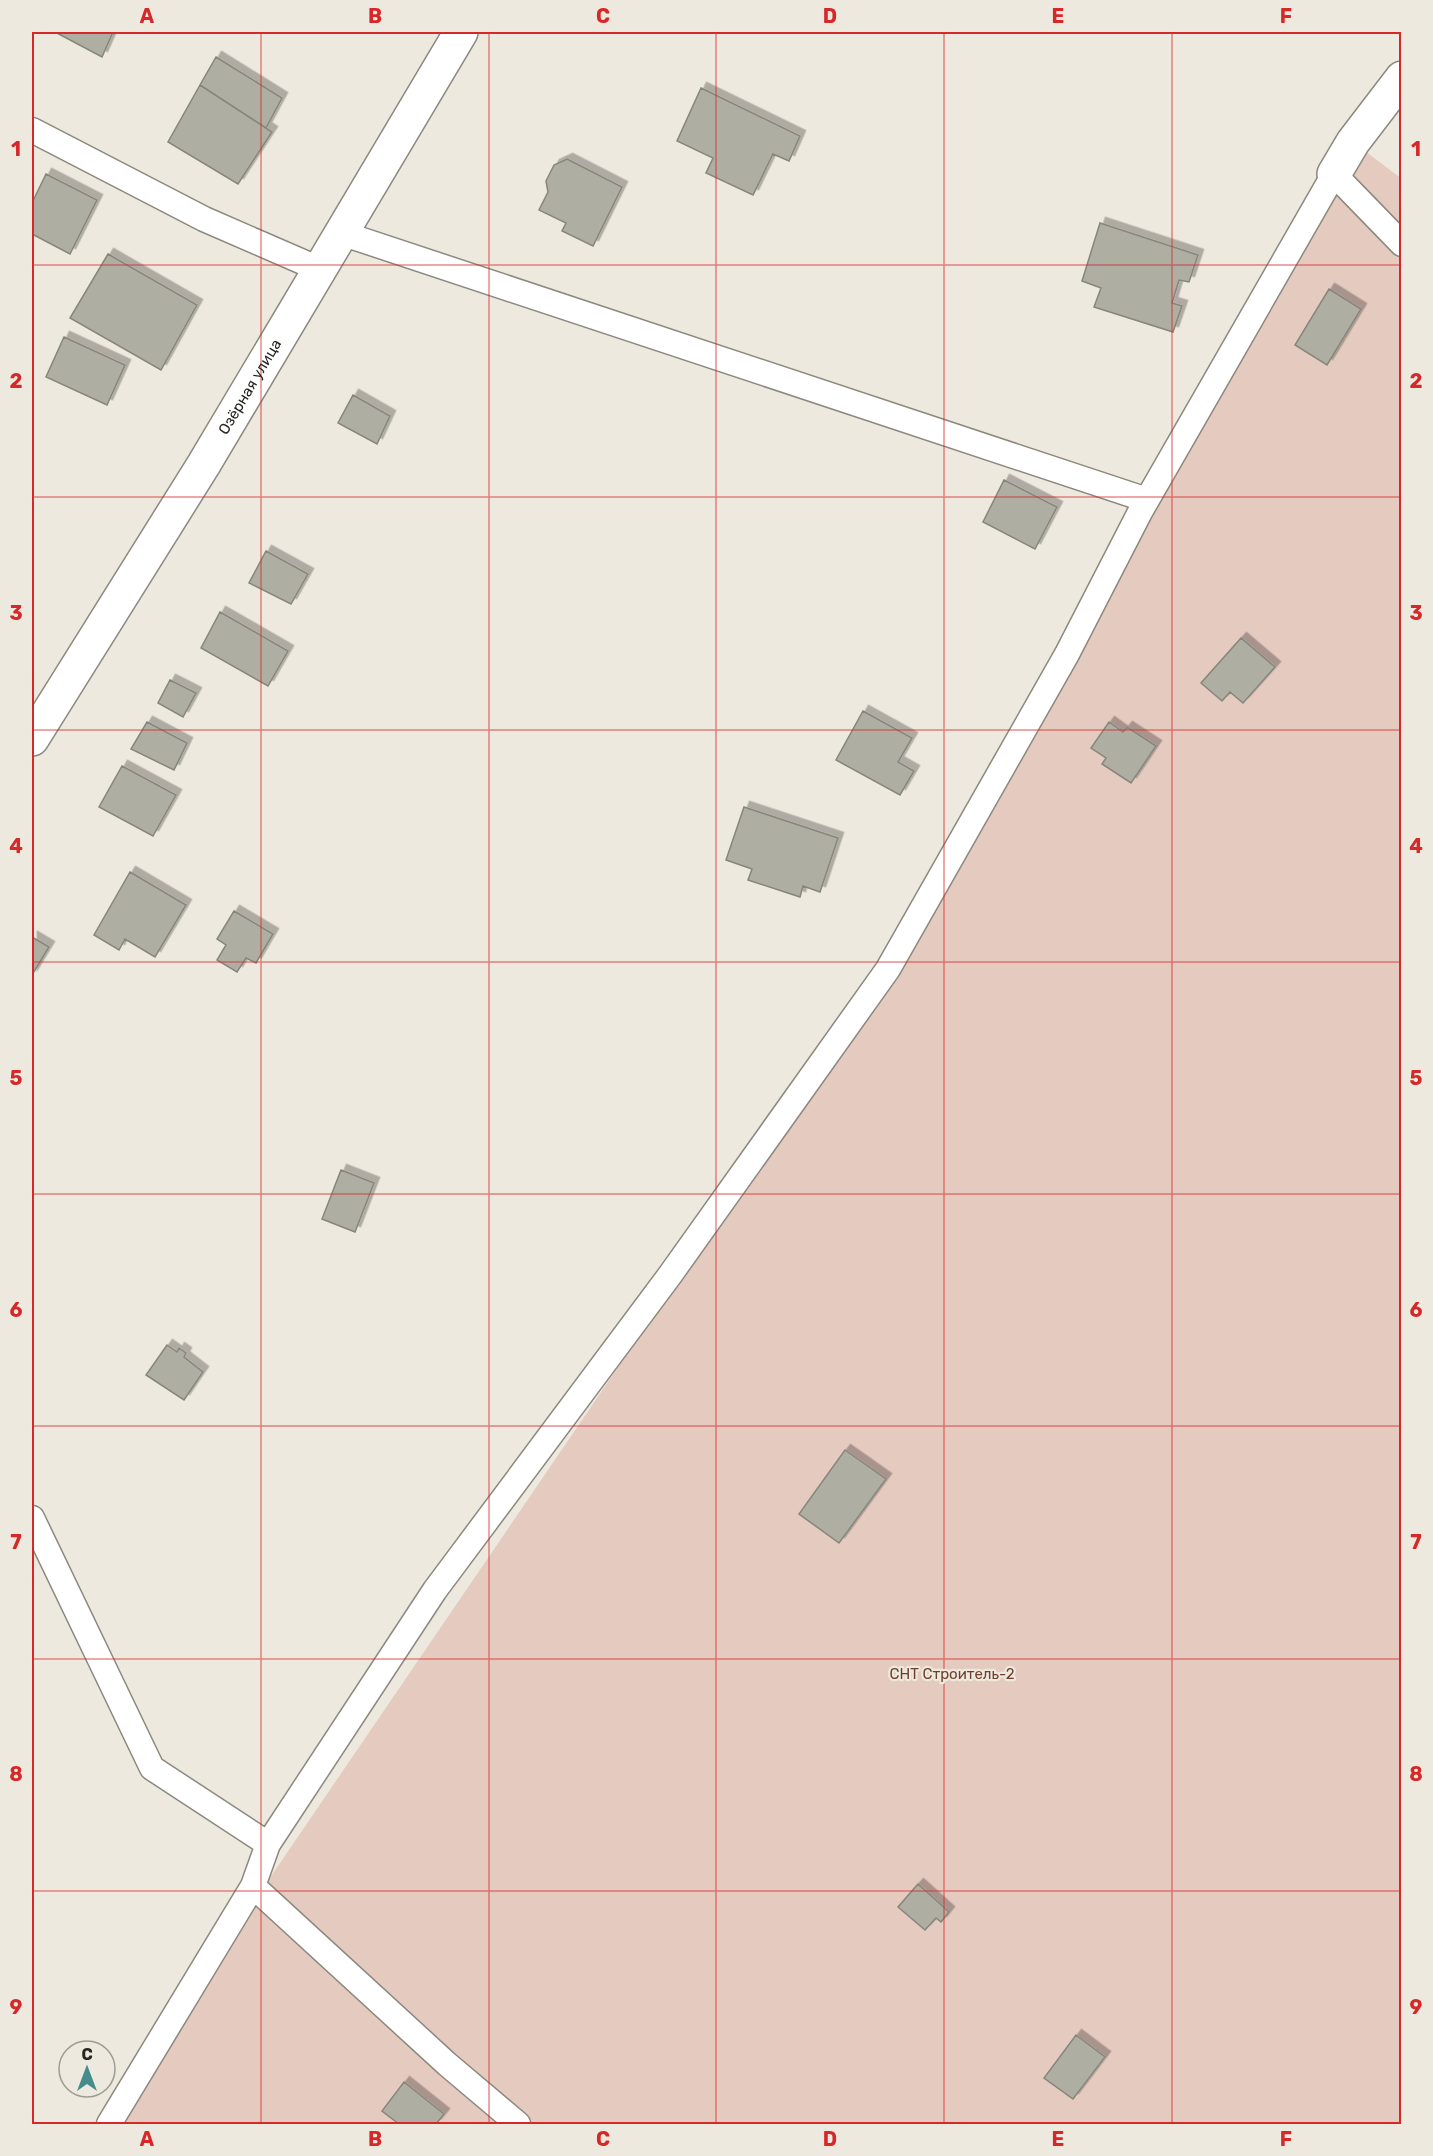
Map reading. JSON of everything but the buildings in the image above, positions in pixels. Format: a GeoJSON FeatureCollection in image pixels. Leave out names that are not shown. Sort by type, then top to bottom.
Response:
{"type":"FeatureCollection","features":[{"type":"Feature","properties":{"kind":"street","name":"Озёрная улица"},"geometry":{"type":"LineString","coordinates":[[32,740],[204,464],[461,32]]}},
{"type":"Feature","properties":{"kind":"street"},"geometry":{"type":"LineString","coordinates":[[1334,174],[1353,142],[1401,78]]}},
{"type":"Feature","properties":{"kind":"lane"},"geometry":{"type":"LineString","coordinates":[[32,130],[204,219],[319,269]]}},
{"type":"Feature","properties":{"kind":"lane"},"geometry":{"type":"LineString","coordinates":[[110,2124],[253,1886],[268,1844],[435,1590],[670,1275],[888,969],[1067,654],[1147,500],[1334,174],[1401,244]]}},
{"type":"Feature","properties":{"kind":"lane"},"geometry":{"type":"LineString","coordinates":[[340,232],[1147,500]]}},
{"type":"Feature","properties":{"kind":"lane"},"geometry":{"type":"LineString","coordinates":[[32,1518],[152,1768],[268,1844]]}},
{"type":"Feature","properties":{"kind":"lane"},"geometry":{"type":"LineString","coordinates":[[253,1886],[447,2064],[518,2124]]}},
{"type":"Feature","properties":{"kind":"green space","name":"СНТ Строитель-2"},"geometry":{"type":"Polygon","coordinates":[[[1353,142],[1402,179],[1401,2124],[109,2124],[263,1888],[899,955],[1353,142]]]}}]}
